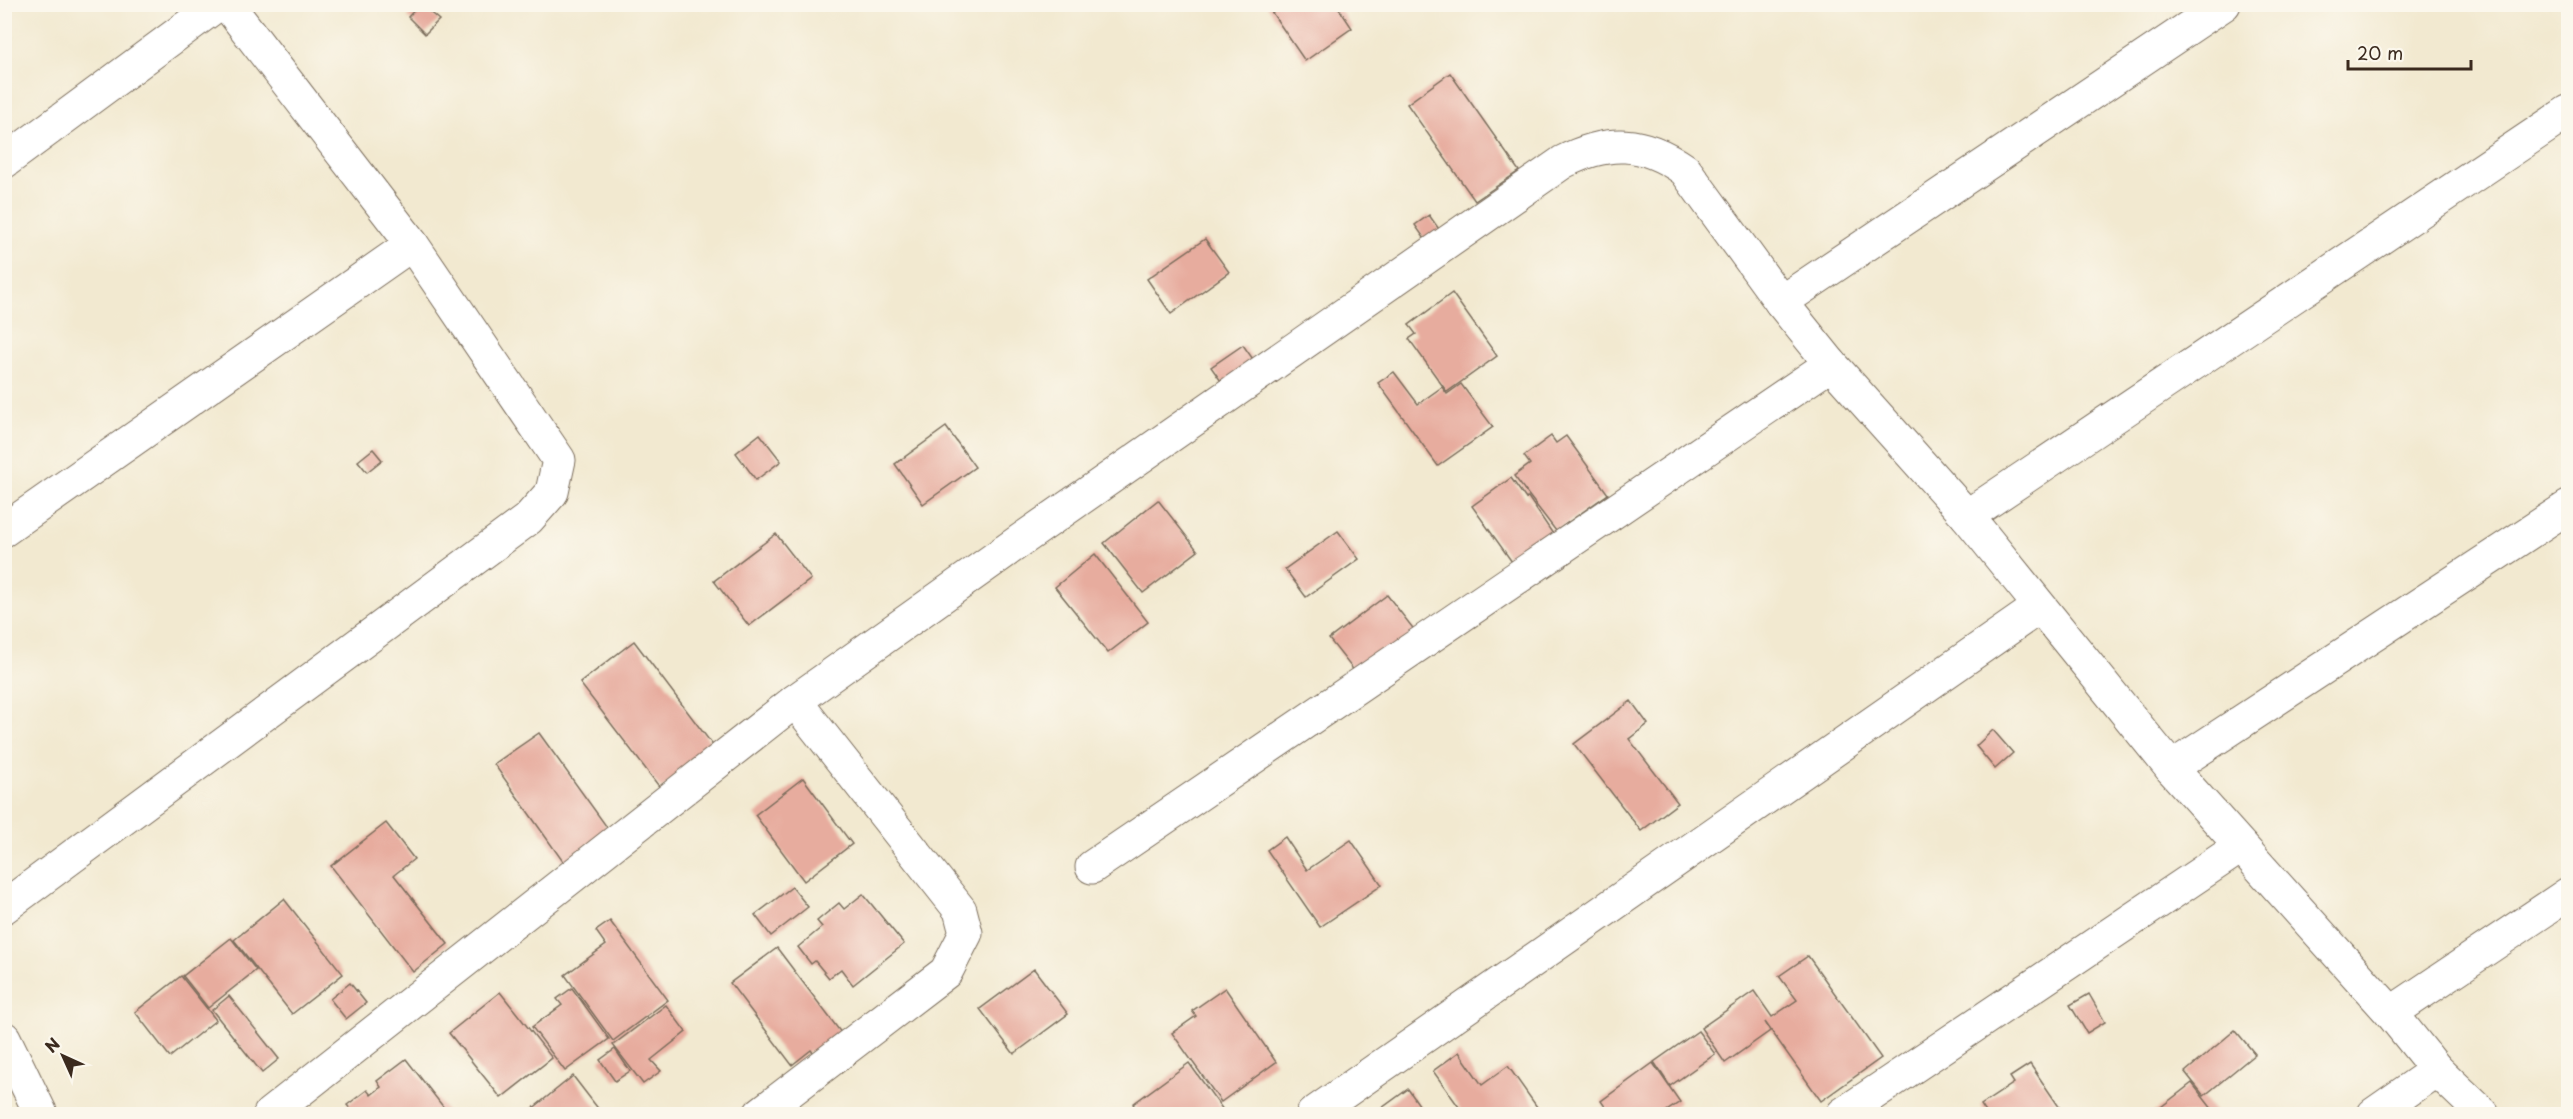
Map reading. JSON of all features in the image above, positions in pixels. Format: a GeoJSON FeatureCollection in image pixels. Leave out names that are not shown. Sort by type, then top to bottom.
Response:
{"type":"FeatureCollection","features":[{"type":"Feature","properties":{"kind":"street"},"geometry":{"type":"LineString","coordinates":[[4,162],[218,4]]}},
{"type":"Feature","properties":{"kind":"street"},"geometry":{"type":"LineString","coordinates":[[4,908],[528,519],[552,492],[559,460],[412,244],[227,4]]}},
{"type":"Feature","properties":{"kind":"street"},"geometry":{"type":"LineString","coordinates":[[1781,302],[2224,4]]}},
{"type":"Feature","properties":{"kind":"street"},"geometry":{"type":"LineString","coordinates":[[1967,516],[2568,112]]}},
{"type":"Feature","properties":{"kind":"street"},"geometry":{"type":"LineString","coordinates":[[270,1114],[795,701],[1563,162],[1584,151],[1608,146],[1631,146],[1651,150],[1669,158],[1685,170],[1781,302],[1831,364],[1967,516],[2171,768],[2391,1014],[2437,1070],[2484,1114]]}},
{"type":"Feature","properties":{"kind":"street"},"geometry":{"type":"LineString","coordinates":[[4,530],[412,244]]}},
{"type":"Feature","properties":{"kind":"street"},"geometry":{"type":"LineString","coordinates":[[1092,867],[1831,364]]}},
{"type":"Feature","properties":{"kind":"street"},"geometry":{"type":"LineString","coordinates":[[2171,768],[2568,507]]}},
{"type":"Feature","properties":{"kind":"street"},"geometry":{"type":"LineString","coordinates":[[1313,1114],[2039,607]]}},
{"type":"Feature","properties":{"kind":"street"},"geometry":{"type":"LineString","coordinates":[[760,1114],[946,972],[966,933],[960,910],[795,701]]}},
{"type":"Feature","properties":{"kind":"street"},"geometry":{"type":"LineString","coordinates":[[1843,1114],[2240,847]]}},
{"type":"Feature","properties":{"kind":"street"},"geometry":{"type":"LineString","coordinates":[[2391,1014],[2568,894]]}},
{"type":"Feature","properties":{"kind":"street"},"geometry":{"type":"LineString","coordinates":[[4,1038],[41,1114]]}},
{"type":"Feature","properties":{"kind":"street"},"geometry":{"type":"LineString","coordinates":[[2374,1114],[2437,1070]]}},
{"type":"Feature","properties":{"kind":"building"},"geometry":{"type":"Polygon","coordinates":[[[420,4],[439,20],[425,34],[408,17],[420,4]]]}},
{"type":"Feature","properties":{"kind":"building"},"geometry":{"type":"Polygon","coordinates":[[[1266,4],[1336,4],[1352,28],[1305,61],[1266,4]]]}},
{"type":"Feature","properties":{"kind":"building"},"geometry":{"type":"Polygon","coordinates":[[[1450,73],[1519,171],[1475,201],[1407,104],[1450,73]]]}},
{"type":"Feature","properties":{"kind":"building"},"geometry":{"type":"Polygon","coordinates":[[[1429,215],[1441,232],[1427,242],[1415,225],[1429,215]]]}},
{"type":"Feature","properties":{"kind":"building"},"geometry":{"type":"Polygon","coordinates":[[[1205,239],[1229,272],[1171,314],[1147,279],[1205,239]]]}},
{"type":"Feature","properties":{"kind":"building"},"geometry":{"type":"Polygon","coordinates":[[[1452,293],[1497,356],[1447,392],[1409,339],[1416,334],[1409,325],[1452,293]]]}},
{"type":"Feature","properties":{"kind":"building"},"geometry":{"type":"Polygon","coordinates":[[[1243,345],[1255,362],[1223,384],[1211,367],[1243,345]]]}},
{"type":"Feature","properties":{"kind":"building"},"geometry":{"type":"Polygon","coordinates":[[[1394,372],[1418,404],[1442,387],[1447,394],[1461,384],[1493,427],[1438,466],[1378,383],[1394,372]]]}},
{"type":"Feature","properties":{"kind":"building"},"geometry":{"type":"Polygon","coordinates":[[[946,427],[975,467],[923,504],[895,464],[946,427]]]}},
{"type":"Feature","properties":{"kind":"building"},"geometry":{"type":"Polygon","coordinates":[[[760,434],[781,461],[756,480],[736,453],[760,434]]]}},
{"type":"Feature","properties":{"kind":"building"},"geometry":{"type":"Polygon","coordinates":[[[1551,436],[1556,443],[1566,436],[1608,494],[1556,531],[1514,476],[1530,464],[1524,456],[1551,436]]]}},
{"type":"Feature","properties":{"kind":"building"},"geometry":{"type":"Polygon","coordinates":[[[373,449],[382,460],[367,472],[358,461],[373,449]]]}},
{"type":"Feature","properties":{"kind":"building"},"geometry":{"type":"Polygon","coordinates":[[[1511,478],[1526,499],[1528,497],[1553,534],[1512,562],[1472,506],[1511,478]]]}},
{"type":"Feature","properties":{"kind":"building"},"geometry":{"type":"Polygon","coordinates":[[[1158,500],[1198,551],[1143,593],[1104,543],[1158,500]]]}},
{"type":"Feature","properties":{"kind":"building"},"geometry":{"type":"Polygon","coordinates":[[[1338,531],[1359,559],[1306,597],[1285,569],[1338,531]]]}},
{"type":"Feature","properties":{"kind":"building"},"geometry":{"type":"Polygon","coordinates":[[[776,534],[811,579],[749,626],[714,581],[776,534]]]}},
{"type":"Feature","properties":{"kind":"building"},"geometry":{"type":"Polygon","coordinates":[[[1095,554],[1148,622],[1108,653],[1055,587],[1095,554]]]}},
{"type":"Feature","properties":{"kind":"building"},"geometry":{"type":"Polygon","coordinates":[[[1387,595],[1416,632],[1359,677],[1329,639],[1387,595]]]}},
{"type":"Feature","properties":{"kind":"building"},"geometry":{"type":"Polygon","coordinates":[[[634,641],[715,748],[661,789],[580,683],[634,641]]]}},
{"type":"Feature","properties":{"kind":"building"},"geometry":{"type":"Polygon","coordinates":[[[1631,701],[1648,724],[1629,739],[1678,803],[1641,831],[1574,744],[1631,701]]]}},
{"type":"Feature","properties":{"kind":"building"},"geometry":{"type":"Polygon","coordinates":[[[1993,730],[2013,753],[1995,769],[1976,746],[1993,730]]]}},
{"type":"Feature","properties":{"kind":"building"},"geometry":{"type":"Polygon","coordinates":[[[539,733],[609,830],[564,863],[494,764],[539,733]]]}},
{"type":"Feature","properties":{"kind":"building"},"geometry":{"type":"Polygon","coordinates":[[[803,778],[852,844],[804,881],[755,815],[803,778]]]}},
{"type":"Feature","properties":{"kind":"building"},"geometry":{"type":"Polygon","coordinates":[[[386,823],[414,859],[394,875],[448,944],[413,972],[331,866],[386,823]]]}},
{"type":"Feature","properties":{"kind":"building"},"geometry":{"type":"Polygon","coordinates":[[[1285,837],[1307,870],[1351,840],[1382,885],[1320,927],[1267,850],[1285,837]]]}},
{"type":"Feature","properties":{"kind":"building"},"geometry":{"type":"Polygon","coordinates":[[[792,887],[808,907],[771,936],[755,915],[792,887]]]}},
{"type":"Feature","properties":{"kind":"building"},"geometry":{"type":"Polygon","coordinates":[[[863,894],[904,944],[853,985],[841,969],[829,978],[815,961],[811,964],[798,947],[822,927],[817,921],[839,903],[844,909],[863,894]]]}},
{"type":"Feature","properties":{"kind":"building"},"geometry":{"type":"Polygon","coordinates":[[[284,899],[343,974],[292,1014],[234,940],[284,899]]]}},
{"type":"Feature","properties":{"kind":"building"},"geometry":{"type":"Polygon","coordinates":[[[610,921],[668,1000],[613,1041],[565,975],[606,945],[596,931],[610,921]]]}},
{"type":"Feature","properties":{"kind":"building"},"geometry":{"type":"Polygon","coordinates":[[[231,938],[256,970],[208,1008],[183,976],[231,938]]]}},
{"type":"Feature","properties":{"kind":"building"},"geometry":{"type":"Polygon","coordinates":[[[777,948],[842,1034],[815,1055],[811,1050],[792,1065],[730,983],[777,948]]]}},
{"type":"Feature","properties":{"kind":"building"},"geometry":{"type":"Polygon","coordinates":[[[1808,956],[1881,1058],[1821,1101],[1765,1022],[1770,1031],[1725,1063],[1701,1028],[1754,991],[1772,1017],[1797,1000],[1779,976],[1808,956]]]}},
{"type":"Feature","properties":{"kind":"building"},"geometry":{"type":"Polygon","coordinates":[[[1034,969],[1068,1014],[1014,1054],[980,1009],[1034,969]]]}},
{"type":"Feature","properties":{"kind":"building"},"geometry":{"type":"Polygon","coordinates":[[[181,976],[216,1020],[170,1057],[135,1012],[181,976]]]}},
{"type":"Feature","properties":{"kind":"building"},"geometry":{"type":"Polygon","coordinates":[[[350,983],[366,1003],[346,1019],[330,999],[350,983]]]}},
{"type":"Feature","properties":{"kind":"building"},"geometry":{"type":"Polygon","coordinates":[[[572,988],[609,1039],[565,1071],[532,1027],[562,1005],[557,999],[572,988]]]}},
{"type":"Feature","properties":{"kind":"building"},"geometry":{"type":"Polygon","coordinates":[[[1225,988],[1276,1062],[1221,1102],[1172,1033],[1196,1016],[1192,1011],[1225,988]]]}},
{"type":"Feature","properties":{"kind":"building"},"geometry":{"type":"Polygon","coordinates":[[[500,992],[552,1058],[501,1098],[449,1033],[500,992]]]}},
{"type":"Feature","properties":{"kind":"building"},"geometry":{"type":"Polygon","coordinates":[[[2089,994],[2105,1022],[2087,1033],[2070,1005],[2089,994]]]}},
{"type":"Feature","properties":{"kind":"building"},"geometry":{"type":"Polygon","coordinates":[[[229,996],[279,1059],[262,1073],[212,1010],[229,996]]]}},
{"type":"Feature","properties":{"kind":"building"},"geometry":{"type":"Polygon","coordinates":[[[666,1005],[686,1032],[651,1060],[661,1071],[643,1084],[613,1045],[666,1005]]]}},
{"type":"Feature","properties":{"kind":"building"},"geometry":{"type":"Polygon","coordinates":[[[2235,1030],[2255,1054],[2204,1096],[2185,1072],[2235,1030]]]}},
{"type":"Feature","properties":{"kind":"building"},"geometry":{"type":"Polygon","coordinates":[[[1698,1031],[1715,1054],[1670,1086],[1654,1062],[1698,1031]]]}},
{"type":"Feature","properties":{"kind":"building"},"geometry":{"type":"Polygon","coordinates":[[[615,1049],[630,1071],[615,1081],[600,1060],[615,1049]]]}},
{"type":"Feature","properties":{"kind":"building"},"geometry":{"type":"Polygon","coordinates":[[[1459,1052],[1482,1085],[1508,1066],[1542,1114],[1464,1114],[1433,1071],[1459,1052]]]}},
{"type":"Feature","properties":{"kind":"building"},"geometry":{"type":"Polygon","coordinates":[[[406,1059],[448,1113],[355,1114],[347,1105],[367,1090],[371,1095],[381,1087],[377,1081],[406,1059]]]}},
{"type":"Feature","properties":{"kind":"building"},"geometry":{"type":"Polygon","coordinates":[[[1189,1063],[1226,1114],[1140,1114],[1133,1104],[1189,1063]]]}},
{"type":"Feature","properties":{"kind":"building"},"geometry":{"type":"Polygon","coordinates":[[[1653,1063],[1680,1102],[1662,1114],[1610,1114],[1601,1101],[1653,1063]]]}},
{"type":"Feature","properties":{"kind":"building"},"geometry":{"type":"Polygon","coordinates":[[[2030,1064],[2064,1114],[1987,1114],[1981,1105],[2014,1083],[2010,1077],[2030,1064]]]}},
{"type":"Feature","properties":{"kind":"building"},"geometry":{"type":"Polygon","coordinates":[[[573,1076],[600,1111],[595,1114],[526,1114],[573,1076]]]}},
{"type":"Feature","properties":{"kind":"building"},"geometry":{"type":"Polygon","coordinates":[[[2192,1083],[2216,1114],[2152,1114],[2192,1083]]]}},
{"type":"Feature","properties":{"kind":"building"},"geometry":{"type":"Polygon","coordinates":[[[1408,1089],[1424,1112],[1386,1114],[1382,1108],[1408,1089]]]}}]}
